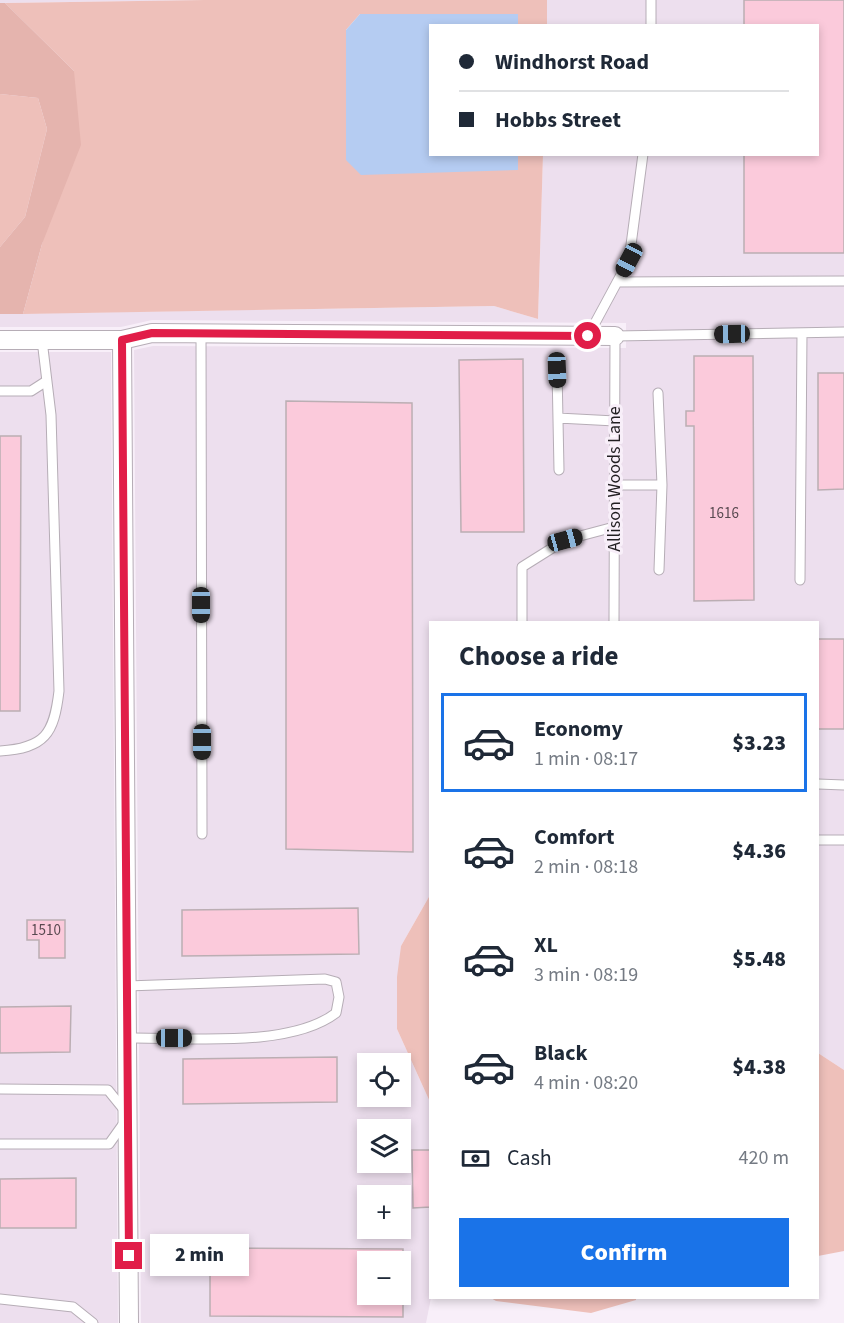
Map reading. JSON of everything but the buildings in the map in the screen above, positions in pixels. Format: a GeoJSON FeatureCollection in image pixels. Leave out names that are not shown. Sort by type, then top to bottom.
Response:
{"type":"FeatureCollection","features":[{"type":"Feature","properties":{"kind":"street"},"geometry":{"type":"LineString","coordinates":[[0,340],[122,340],[152,333],[615,336]]}},
{"type":"Feature","properties":{"kind":"street"},"geometry":{"type":"LineString","coordinates":[[122,340],[129,1323]]}},
{"type":"Feature","properties":{"kind":"lane"},"geometry":{"type":"LineString","coordinates":[[651,0],[651,24]]}},
{"type":"Feature","properties":{"kind":"lane"},"geometry":{"type":"LineString","coordinates":[[588,336],[629,260],[643,156]]}},
{"type":"Feature","properties":{"kind":"lane"},"geometry":{"type":"LineString","coordinates":[[617,282],[844,281]]}},
{"type":"Feature","properties":{"kind":"lane"},"geometry":{"type":"LineString","coordinates":[[615,336],[844,332]]}},
{"type":"Feature","properties":{"kind":"lane"},"geometry":{"type":"LineString","coordinates":[[201,333],[202,834]]}},
{"type":"Feature","properties":{"kind":"lane"},"geometry":{"type":"LineString","coordinates":[[800,580],[802,333]]}},
{"type":"Feature","properties":{"kind":"lane","name":"Allison Woods Lane"},"geometry":{"type":"LineString","coordinates":[[614,621],[615,336]]}},
{"type":"Feature","properties":{"kind":"lane"},"geometry":{"type":"LineString","coordinates":[[0,751],[20,750],[46,737],[54,725],[59,691],[54,470],[50,398],[45,382],[42,340]]}},
{"type":"Feature","properties":{"kind":"lane"},"geometry":{"type":"LineString","coordinates":[[557,370],[559,470]]}},
{"type":"Feature","properties":{"kind":"lane"},"geometry":{"type":"LineString","coordinates":[[0,391],[31,391],[45,382]]}},
{"type":"Feature","properties":{"kind":"lane"},"geometry":{"type":"LineString","coordinates":[[658,393],[662,485],[659,570]]}},
{"type":"Feature","properties":{"kind":"lane"},"geometry":{"type":"LineString","coordinates":[[558,418],[615,421]]}},
{"type":"Feature","properties":{"kind":"lane"},"geometry":{"type":"LineString","coordinates":[[614,485],[662,485]]}},
{"type":"Feature","properties":{"kind":"lane"},"geometry":{"type":"LineString","coordinates":[[522,621],[522,567],[565,540],[614,527]]}},
{"type":"Feature","properties":{"kind":"lane"},"geometry":{"type":"LineString","coordinates":[[819,784],[844,785]]}},
{"type":"Feature","properties":{"kind":"lane"},"geometry":{"type":"LineString","coordinates":[[819,840],[844,840]]}},
{"type":"Feature","properties":{"kind":"lane"},"geometry":{"type":"LineString","coordinates":[[127,986],[325,980],[336,982],[339,997],[336,1013],[325,1022],[301,1031],[265,1037],[128,1038]]}},
{"type":"Feature","properties":{"kind":"lane"},"geometry":{"type":"LineString","coordinates":[[0,1089],[108,1090],[122,1104],[128,1118],[109,1144],[0,1144]]}},
{"type":"Feature","properties":{"kind":"lane"},"geometry":{"type":"LineString","coordinates":[[0,1299],[73,1307],[93,1323]]}},
{"type":"Feature","properties":{"kind":"shaded area"},"geometry":{"type":"Polygon","coordinates":[[[0,0],[204,0],[0,3],[0,0]]]}},
{"type":"Feature","properties":{"kind":"shaded area"},"geometry":{"type":"Polygon","coordinates":[[[204,0],[547,0],[547,24],[518,24],[518,14],[360,14],[346,30],[346,160],[517,170],[518,156],[543,156],[538,319],[494,306],[23,314],[42,244],[74,71],[5,3],[204,0]]]}},
{"type":"Feature","properties":{"kind":"shaded area"},"geometry":{"type":"Polygon","coordinates":[[[547,0],[844,0],[844,1070],[819,1054],[819,621],[429,621],[429,897],[401,946],[397,1029],[408,1053],[357,1053],[357,1107],[411,1107],[411,1060],[429,1100],[431,1299],[426,1323],[141,1323],[134,350],[153,346],[626,348],[626,323],[152,320],[121,327],[0,327],[0,314],[494,306],[538,319],[543,156],[819,156],[819,24],[547,24],[547,0]]]}},
{"type":"Feature","properties":{"kind":"shaded area"},"geometry":{"type":"Polygon","coordinates":[[[0,3],[5,3],[74,71],[81,145],[42,244],[23,314],[0,314],[0,247],[25,217],[47,129],[38,98],[0,94],[0,3]]]}},
{"type":"Feature","properties":{"kind":"shaded area"},"geometry":{"type":"Polygon","coordinates":[[[0,94],[38,98],[47,129],[25,217],[0,247],[0,94]]]}},
{"type":"Feature","properties":{"kind":"shaded area"},"geometry":{"type":"Polygon","coordinates":[[[0,352],[111,352],[118,1323],[0,1323],[0,352]]]}},
{"type":"Feature","properties":{"kind":"shaded area"},"geometry":{"type":"Polygon","coordinates":[[[429,897],[429,1100],[411,1060],[411,1053],[408,1053],[397,1029],[397,977],[401,946],[429,897]]]}},
{"type":"Feature","properties":{"kind":"shaded area"},"geometry":{"type":"Polygon","coordinates":[[[819,1054],[844,1070],[844,1251],[819,1256],[819,1054]]]}},
{"type":"Feature","properties":{"kind":"shaded area"},"geometry":{"type":"Polygon","coordinates":[[[493,1299],[636,1299],[591,1313],[493,1299]]]}},
{"type":"Feature","properties":{"kind":"water"},"geometry":{"type":"Polygon","coordinates":[[[360,14],[518,14],[518,24],[429,24],[429,156],[518,156],[518,170],[361,175],[346,160],[346,30],[360,14]]]}},
{"type":"Feature","properties":{"kind":"route"},"geometry":{"type":"LineString","coordinates":[[129,1256],[122,340],[152,333],[588,336]]}}]}
